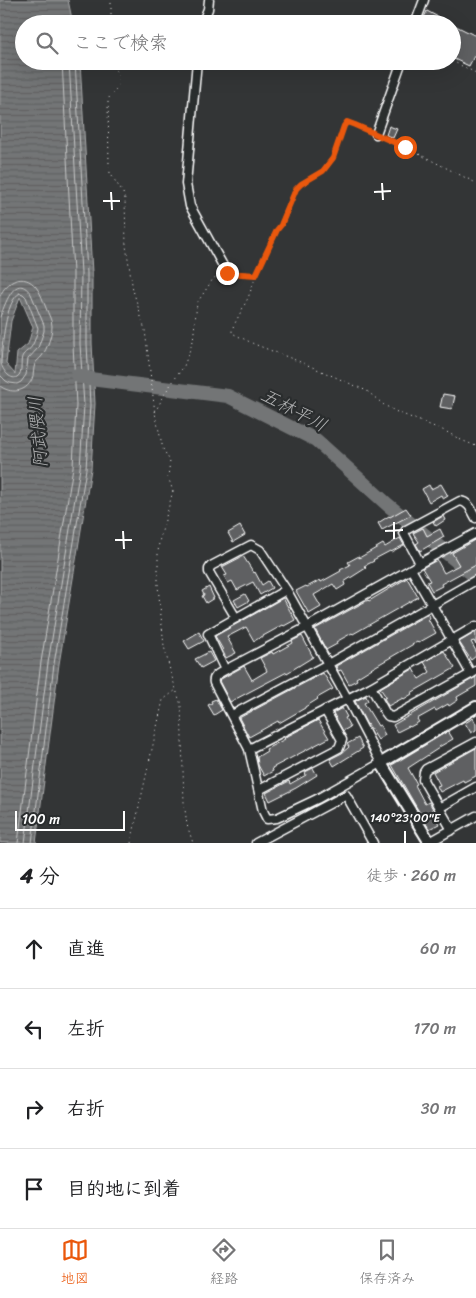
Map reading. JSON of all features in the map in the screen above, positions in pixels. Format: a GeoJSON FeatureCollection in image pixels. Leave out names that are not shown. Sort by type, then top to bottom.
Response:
{"type":"FeatureCollection","features":[{"type":"Feature","properties":{"kind":"street"},"geometry":{"type":"LineString","coordinates":[[206,15],[209,0]]}},
{"type":"Feature","properties":{"kind":"street"},"geometry":{"type":"LineString","coordinates":[[419,15],[424,0]]}},
{"type":"Feature","properties":{"kind":"street"},"geometry":{"type":"LineString","coordinates":[[196,70],[186,184],[187,194],[190,206],[227,273]]}},
{"type":"Feature","properties":{"kind":"street"},"geometry":{"type":"LineString","coordinates":[[376,134],[399,70]]}},
{"type":"Feature","properties":{"kind":"street"},"geometry":{"type":"LineString","coordinates":[[420,563],[404,533],[406,530],[460,501],[468,504],[476,518]]}},
{"type":"Feature","properties":{"kind":"street"},"geometry":{"type":"LineString","coordinates":[[476,533],[307,627],[225,670],[214,677],[213,680],[249,749],[264,815],[267,820],[274,819],[316,799],[382,763],[476,707]]}},
{"type":"Feature","properties":{"kind":"street"},"geometry":{"type":"LineString","coordinates":[[236,618],[209,572],[209,568],[251,545],[260,550],[286,590],[382,763],[429,843],[476,816]]}},
{"type":"Feature","properties":{"kind":"street"},"geometry":{"type":"LineString","coordinates":[[371,687],[385,712],[393,718],[473,672],[451,640],[433,604],[411,569]]}},
{"type":"Feature","properties":{"kind":"street"},"geometry":{"type":"LineString","coordinates":[[232,715],[328,664],[476,580]]}},
{"type":"Feature","properties":{"kind":"street"},"geometry":{"type":"LineString","coordinates":[[225,670],[208,634],[286,590]]}},
{"type":"Feature","properties":{"kind":"street"},"geometry":{"type":"LineString","coordinates":[[249,749],[371,687],[476,626]]}},
{"type":"Feature","properties":{"kind":"street"},"geometry":{"type":"LineString","coordinates":[[259,790],[339,748],[342,740],[325,710]]}},
{"type":"Feature","properties":{"kind":"street"},"geometry":{"type":"LineString","coordinates":[[452,830],[423,780],[424,772],[426,769],[476,742]]}},
{"type":"Feature","properties":{"kind":"street"},"geometry":{"type":"LineString","coordinates":[[439,808],[476,787]]}},
{"type":"Feature","properties":{"kind":"street"},"geometry":{"type":"LineString","coordinates":[[256,843],[346,795],[373,843]]}},
{"type":"Feature","properties":{"kind":"path"},"geometry":{"type":"LineString","coordinates":[[111,0],[111,15]]}},
{"type":"Feature","properties":{"kind":"path"},"geometry":{"type":"LineString","coordinates":[[461,66],[476,73]]}},
{"type":"Feature","properties":{"kind":"path"},"geometry":{"type":"LineString","coordinates":[[115,70],[118,83],[110,94],[108,102],[109,164],[110,172],[125,199],[126,246],[133,290],[145,330],[154,413],[163,449],[170,461],[168,477],[173,491],[159,542],[158,586],[164,646],[182,705],[184,802],[187,825],[193,843]]}},
{"type":"Feature","properties":{"kind":"path"},"geometry":{"type":"LineString","coordinates":[[476,183],[412,150],[347,122],[333,158],[327,168],[296,189],[281,225],[256,275],[248,298],[232,329],[232,333],[254,344],[303,363],[367,392],[397,412],[445,431],[476,446]]}},
{"type":"Feature","properties":{"kind":"path"},"geometry":{"type":"LineString","coordinates":[[154,413],[184,366],[193,341],[197,303],[213,279],[218,274],[227,273],[256,275]]}},
{"type":"Feature","properties":{"kind":"path"},"geometry":{"type":"LineString","coordinates":[[131,843],[162,700],[176,690]]}},
{"type":"Feature","properties":{"kind":"water","name":"阿武隈川"},"geometry":{"type":"Polygon","coordinates":[[[0,0],[68,0],[71,15],[15,15],[15,70],[81,70],[92,273],[92,343],[95,404],[91,469],[59,664],[36,843],[0,843],[0,0]],[[20,297],[11,321],[6,364],[15,374],[17,353],[28,344],[33,327],[20,297]]]}},
{"type":"Feature","properties":{"kind":"building"},"geometry":{"type":"Polygon","coordinates":[[[427,11],[434,15],[425,15],[427,11]]]}},
{"type":"Feature","properties":{"kind":"building"},"geometry":{"type":"Polygon","coordinates":[[[461,28],[476,36],[476,52],[469,66],[461,62],[461,28]]]}},
{"type":"Feature","properties":{"kind":"building"},"geometry":{"type":"Polygon","coordinates":[[[389,126],[397,129],[393,138],[386,135],[389,126]]]}},
{"type":"Feature","properties":{"kind":"building"},"geometry":{"type":"Polygon","coordinates":[[[443,394],[455,396],[452,409],[440,407],[443,394]]]}},
{"type":"Feature","properties":{"kind":"building"},"geometry":{"type":"Polygon","coordinates":[[[441,484],[448,496],[443,499],[441,495],[429,502],[422,489],[429,485],[431,489],[441,484]]]}},
{"type":"Feature","properties":{"kind":"building"},"geometry":{"type":"Polygon","coordinates":[[[406,508],[411,515],[382,530],[378,523],[406,508]]]}},
{"type":"Feature","properties":{"kind":"building"},"geometry":{"type":"Polygon","coordinates":[[[443,516],[445,520],[436,526],[433,522],[443,516]]]}},
{"type":"Feature","properties":{"kind":"building"},"geometry":{"type":"Polygon","coordinates":[[[240,526],[245,535],[233,542],[228,533],[240,526]]]}},
{"type":"Feature","properties":{"kind":"building"},"geometry":{"type":"Polygon","coordinates":[[[423,528],[427,536],[440,529],[444,537],[420,551],[416,544],[419,542],[413,533],[423,528]]]}},
{"type":"Feature","properties":{"kind":"building"},"geometry":{"type":"Polygon","coordinates":[[[400,538],[404,545],[364,566],[366,568],[344,582],[345,585],[337,590],[333,584],[314,595],[321,607],[309,614],[296,591],[320,580],[321,582],[350,565],[348,562],[383,544],[385,547],[400,538]]]}},
{"type":"Feature","properties":{"kind":"building"},"geometry":{"type":"Polygon","coordinates":[[[476,539],[476,565],[432,591],[427,582],[430,581],[422,568],[437,560],[444,573],[459,565],[452,553],[476,539]]]}},
{"type":"Feature","properties":{"kind":"building"},"geometry":{"type":"Polygon","coordinates":[[[243,556],[262,585],[268,581],[272,588],[260,595],[253,582],[237,590],[232,581],[228,583],[224,576],[227,575],[222,567],[243,556]]]}},
{"type":"Feature","properties":{"kind":"building"},"geometry":{"type":"Polygon","coordinates":[[[407,578],[418,597],[336,642],[337,644],[326,650],[315,629],[369,601],[407,578]]]}},
{"type":"Feature","properties":{"kind":"building"},"geometry":{"type":"Polygon","coordinates":[[[209,587],[214,598],[206,603],[202,596],[204,595],[202,591],[209,587]]]}},
{"type":"Feature","properties":{"kind":"building"},"geometry":{"type":"Polygon","coordinates":[[[245,594],[249,601],[238,607],[234,600],[245,594]]]}},
{"type":"Feature","properties":{"kind":"building"},"geometry":{"type":"Polygon","coordinates":[[[283,598],[295,620],[254,641],[246,627],[227,637],[236,653],[226,658],[215,636],[283,598]]]}},
{"type":"Feature","properties":{"kind":"building"},"geometry":{"type":"Polygon","coordinates":[[[428,614],[430,618],[428,619],[436,633],[369,670],[349,684],[341,670],[338,671],[336,666],[428,614]]]}},
{"type":"Feature","properties":{"kind":"building"},"geometry":{"type":"Polygon","coordinates":[[[199,632],[204,641],[189,649],[184,641],[199,632]]]}},
{"type":"Feature","properties":{"kind":"building"},"geometry":{"type":"Polygon","coordinates":[[[476,632],[476,645],[474,641],[471,642],[476,651],[476,656],[471,660],[459,642],[476,632]]]}},
{"type":"Feature","properties":{"kind":"building"},"geometry":{"type":"Polygon","coordinates":[[[302,636],[313,657],[287,673],[230,702],[219,681],[221,679],[244,666],[252,680],[267,671],[260,658],[272,652],[273,654],[302,636]]]}},
{"type":"Feature","properties":{"kind":"building"},"geometry":{"type":"Polygon","coordinates":[[[444,651],[455,668],[404,699],[388,706],[384,698],[386,697],[380,688],[413,669],[419,679],[430,672],[424,662],[444,651]]]}},
{"type":"Feature","properties":{"kind":"building"},"geometry":{"type":"Polygon","coordinates":[[[209,652],[214,661],[201,668],[195,659],[209,652]]]}},
{"type":"Feature","properties":{"kind":"building"},"geometry":{"type":"Polygon","coordinates":[[[323,673],[333,689],[279,723],[278,721],[249,737],[239,718],[323,673]]]}},
{"type":"Feature","properties":{"kind":"building"},"geometry":{"type":"Polygon","coordinates":[[[476,677],[476,686],[457,697],[458,700],[449,706],[448,704],[436,711],[435,709],[417,719],[419,722],[397,732],[393,725],[476,677]]]}},
{"type":"Feature","properties":{"kind":"building"},"geometry":{"type":"Polygon","coordinates":[[[366,696],[368,701],[364,703],[385,735],[378,740],[367,725],[355,701],[366,696]]]}},
{"type":"Feature","properties":{"kind":"building"},"geometry":{"type":"Polygon","coordinates":[[[216,699],[222,710],[214,715],[208,705],[216,699]]]}},
{"type":"Feature","properties":{"kind":"building"},"geometry":{"type":"Polygon","coordinates":[[[342,708],[350,727],[343,731],[333,713],[342,708]]]}},
{"type":"Feature","properties":{"kind":"building"},"geometry":{"type":"Polygon","coordinates":[[[473,718],[476,730],[471,733],[465,723],[473,718]]]}},
{"type":"Feature","properties":{"kind":"building"},"geometry":{"type":"Polygon","coordinates":[[[318,720],[329,738],[272,768],[273,771],[264,776],[258,765],[257,757],[284,738],[318,720]]]}},
{"type":"Feature","properties":{"kind":"building"},"geometry":{"type":"Polygon","coordinates":[[[448,731],[453,739],[408,768],[425,804],[429,802],[439,824],[429,829],[392,765],[448,731]]]}},
{"type":"Feature","properties":{"kind":"building"},"geometry":{"type":"Polygon","coordinates":[[[358,738],[363,748],[334,766],[330,759],[342,753],[349,747],[347,744],[358,738]]]}},
{"type":"Feature","properties":{"kind":"building"},"geometry":{"type":"Polygon","coordinates":[[[476,748],[476,776],[464,782],[463,780],[440,792],[437,786],[440,785],[433,772],[476,748]]]}},
{"type":"Feature","properties":{"kind":"building"},"geometry":{"type":"Polygon","coordinates":[[[313,768],[317,775],[270,801],[266,793],[289,781],[290,784],[306,775],[305,772],[313,768]]]}},
{"type":"Feature","properties":{"kind":"waterway","name":"五林平川"},"geometry":{"type":"LineString","coordinates":[[77,375],[90,379],[228,396],[316,440],[388,505],[476,577]]}},
{"type":"Feature","properties":{"kind":"route"},"geometry":{"type":"LineString","coordinates":[[227,273],[256,275],[281,225],[296,189],[327,168],[333,158],[347,122],[405,147]]}}]}
